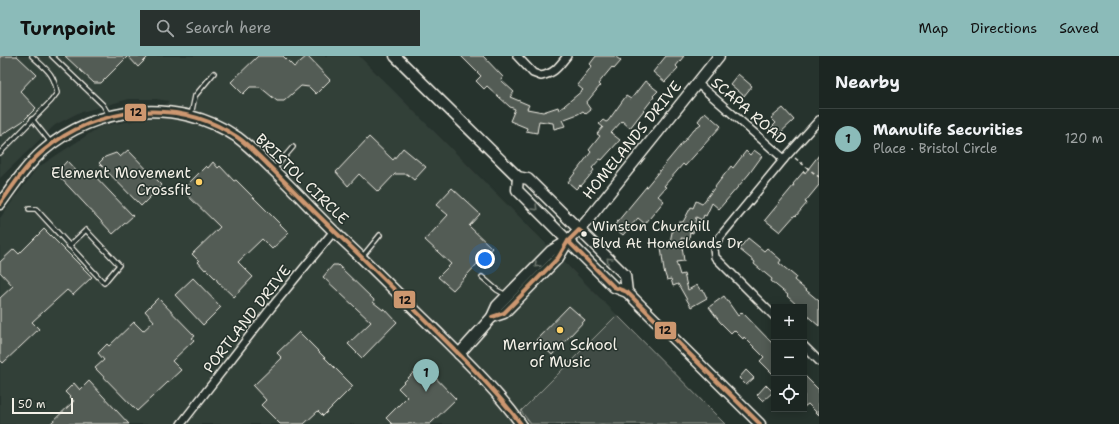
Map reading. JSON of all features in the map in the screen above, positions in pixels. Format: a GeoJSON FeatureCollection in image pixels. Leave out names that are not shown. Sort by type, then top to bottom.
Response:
{"type":"FeatureCollection","features":[{"type":"Feature","properties":{"kind":"street"},"geometry":{"type":"LineString","coordinates":[[395,56],[518,177],[528,179],[625,275],[627,292]]}},
{"type":"Feature","properties":{"kind":"street"},"geometry":{"type":"LineString","coordinates":[[517,56],[533,73],[541,76],[555,71],[567,56]]}},
{"type":"Feature","properties":{"kind":"street","name":"HOMELANDS DRIVE"},"geometry":{"type":"LineString","coordinates":[[568,241],[579,230],[719,56]]}},
{"type":"Feature","properties":{"kind":"street","name":"SCAPA ROAD"},"geometry":{"type":"LineString","coordinates":[[697,82],[786,156]]}},
{"type":"Feature","properties":{"kind":"street","name":"BRISTOL CIRCLE"},"geometry":{"type":"LineString","coordinates":[[0,204],[15,182],[43,151],[67,133],[90,123],[110,116],[143,111],[160,111],[191,116],[204,120],[237,137],[274,170],[334,232],[459,354],[499,397],[521,424]]}},
{"type":"Feature","properties":{"kind":"street"},"geometry":{"type":"LineString","coordinates":[[771,313],[715,257],[715,243],[786,156],[819,120]]}},
{"type":"Feature","properties":{"kind":"street"},"geometry":{"type":"LineString","coordinates":[[518,177],[517,190],[614,287],[627,292],[760,424]]}},
{"type":"Feature","properties":{"kind":"street","name":"PORTLAND DRIVE"},"geometry":{"type":"LineString","coordinates":[[181,424],[271,308],[334,232]]}},
{"type":"Feature","properties":{"kind":"street"},"geometry":{"type":"LineString","coordinates":[[459,354],[492,317],[496,306],[551,251],[568,241]]}},
{"type":"Feature","properties":{"kind":"street"},"geometry":{"type":"LineString","coordinates":[[492,317],[504,313],[558,258],[568,241]]}},
{"type":"Feature","properties":{"kind":"street"},"geometry":{"type":"LineString","coordinates":[[807,349],[819,361]]}},
{"type":"Feature","properties":{"kind":"lane"},"geometry":{"type":"LineString","coordinates":[[0,153],[51,101],[56,93],[52,75],[32,56]]}},
{"type":"Feature","properties":{"kind":"lane"},"geometry":{"type":"LineString","coordinates":[[52,56],[104,105],[110,116]]}},
{"type":"Feature","properties":{"kind":"lane"},"geometry":{"type":"LineString","coordinates":[[191,116],[195,96],[214,73]]}},
{"type":"Feature","properties":{"kind":"lane"},"geometry":{"type":"LineString","coordinates":[[32,119],[52,144]]}},
{"type":"Feature","properties":{"kind":"lane"},"geometry":{"type":"LineString","coordinates":[[274,170],[293,147]]}},
{"type":"Feature","properties":{"kind":"lane"},"geometry":{"type":"LineString","coordinates":[[29,209],[36,209],[69,246],[104,283],[119,265],[86,230],[69,246]]}},
{"type":"Feature","properties":{"kind":"lane"},"geometry":{"type":"LineString","coordinates":[[362,258],[380,235]]}},
{"type":"Feature","properties":{"kind":"lane"},"geometry":{"type":"LineString","coordinates":[[482,277],[507,296]]}},
{"type":"Feature","properties":{"kind":"path"},"geometry":{"type":"LineString","coordinates":[[786,156],[819,177]]}},
{"type":"Feature","properties":{"kind":"shaded area"},"geometry":{"type":"Polygon","coordinates":[[[0,56],[359,56],[617,315],[516,416],[521,424],[0,424],[0,218],[37,168],[101,126],[152,118],[169,101],[156,99],[129,99],[78,113],[55,125],[0,178],[0,56]]]}},
{"type":"Feature","properties":{"kind":"shaded area"},"geometry":{"type":"Polygon","coordinates":[[[617,315],[725,424],[531,424],[521,411],[617,315]]]}},
{"type":"Feature","properties":{"kind":"building"},"geometry":{"type":"Polygon","coordinates":[[[0,56],[17,56],[36,74],[20,91],[36,108],[23,121],[0,136],[0,56]]]}},
{"type":"Feature","properties":{"kind":"building"},"geometry":{"type":"Polygon","coordinates":[[[65,56],[128,56],[101,83],[94,83],[65,56]]]}},
{"type":"Feature","properties":{"kind":"building"},"geometry":{"type":"Polygon","coordinates":[[[128,56],[149,56],[138,67],[128,56]]]}},
{"type":"Feature","properties":{"kind":"building"},"geometry":{"type":"Polygon","coordinates":[[[258,56],[283,56],[294,67],[307,56],[330,80],[316,94],[309,87],[301,86],[284,101],[277,101],[260,87],[250,87],[243,94],[231,82],[258,56]]]}},
{"type":"Feature","properties":{"kind":"building"},"geometry":{"type":"Polygon","coordinates":[[[461,56],[483,56],[503,77],[501,80],[514,92],[510,97],[529,105],[527,109],[543,112],[558,107],[559,110],[583,90],[577,85],[592,66],[590,64],[596,56],[615,56],[621,61],[614,69],[612,67],[598,84],[600,86],[586,103],[591,110],[586,114],[583,111],[562,120],[565,126],[554,129],[553,123],[539,121],[537,133],[526,131],[527,128],[510,121],[515,109],[510,107],[487,86],[484,89],[476,81],[481,76],[461,56]]]}},
{"type":"Feature","properties":{"kind":"building"},"geometry":{"type":"Polygon","coordinates":[[[666,56],[684,56],[676,66],[678,68],[665,82],[653,72],[666,56]]]}},
{"type":"Feature","properties":{"kind":"building"},"geometry":{"type":"Polygon","coordinates":[[[738,74],[752,86],[744,96],[730,84],[738,74]]]}},
{"type":"Feature","properties":{"kind":"building"},"geometry":{"type":"Polygon","coordinates":[[[645,81],[658,91],[630,128],[622,121],[611,133],[620,140],[602,160],[600,159],[592,168],[594,170],[588,178],[576,189],[568,182],[591,152],[589,150],[600,136],[597,134],[603,127],[599,124],[603,120],[606,122],[608,121],[626,96],[631,99],[645,81]]]}},
{"type":"Feature","properties":{"kind":"building"},"geometry":{"type":"Polygon","coordinates":[[[783,108],[794,120],[778,135],[771,128],[776,123],[771,118],[783,108]]]}},
{"type":"Feature","properties":{"kind":"building"},"geometry":{"type":"Polygon","coordinates":[[[705,112],[721,126],[685,166],[683,164],[664,186],[666,187],[658,196],[664,201],[645,224],[638,218],[623,235],[613,227],[694,129],[701,124],[698,121],[705,112]]]}},
{"type":"Feature","properties":{"kind":"building"},"geometry":{"type":"Polygon","coordinates":[[[369,137],[393,160],[403,148],[426,167],[414,180],[407,174],[395,174],[378,192],[359,174],[348,186],[336,172],[369,137]]]}},
{"type":"Feature","properties":{"kind":"building"},"geometry":{"type":"Polygon","coordinates":[[[128,150],[162,185],[141,206],[99,163],[105,157],[116,153],[120,157],[128,150]]]}},
{"type":"Feature","properties":{"kind":"building"},"geometry":{"type":"Polygon","coordinates":[[[754,150],[762,156],[749,174],[719,209],[712,203],[706,216],[704,215],[702,220],[696,217],[693,233],[690,232],[689,239],[681,238],[684,261],[676,262],[680,275],[684,274],[688,290],[697,285],[701,291],[703,290],[707,298],[691,307],[678,284],[673,286],[671,279],[667,280],[664,271],[661,247],[669,246],[673,228],[677,229],[678,222],[683,222],[696,201],[702,204],[731,166],[733,168],[746,151],[750,155],[754,150]]]}},
{"type":"Feature","properties":{"kind":"building"},"geometry":{"type":"Polygon","coordinates":[[[819,155],[819,185],[805,202],[807,203],[780,232],[765,220],[794,185],[793,184],[804,171],[805,173],[819,155]]]}},
{"type":"Feature","properties":{"kind":"building"},"geometry":{"type":"Polygon","coordinates":[[[67,161],[83,178],[90,171],[133,216],[113,234],[56,173],[67,161]]]}},
{"type":"Feature","properties":{"kind":"building"},"geometry":{"type":"Polygon","coordinates":[[[213,162],[218,168],[220,166],[234,181],[236,180],[289,233],[272,249],[262,239],[238,262],[253,277],[234,297],[206,269],[205,270],[192,254],[220,227],[182,190],[206,166],[208,168],[213,162]]]}},
{"type":"Feature","properties":{"kind":"building"},"geometry":{"type":"Polygon","coordinates":[[[452,188],[480,214],[469,226],[492,248],[453,290],[438,277],[451,264],[425,240],[448,215],[436,205],[452,188]]]}},
{"type":"Feature","properties":{"kind":"building"},"geometry":{"type":"Polygon","coordinates":[[[44,229],[92,277],[73,295],[67,290],[32,322],[39,329],[3,363],[0,360],[0,298],[13,286],[0,272],[0,262],[14,249],[19,254],[44,229]]]}},
{"type":"Feature","properties":{"kind":"building"},"geometry":{"type":"Polygon","coordinates":[[[748,238],[764,251],[767,248],[781,260],[779,263],[796,277],[794,280],[819,301],[819,326],[807,316],[807,304],[796,304],[787,296],[788,295],[771,281],[772,279],[754,264],[755,262],[739,249],[748,238]]]}},
{"type":"Feature","properties":{"kind":"building"},"geometry":{"type":"Polygon","coordinates":[[[333,265],[338,265],[374,300],[373,302],[383,310],[384,308],[397,322],[362,358],[348,344],[371,322],[323,277],[333,265]]]}},
{"type":"Feature","properties":{"kind":"building"},"geometry":{"type":"Polygon","coordinates":[[[193,278],[221,307],[203,325],[175,295],[193,278]]]}},
{"type":"Feature","properties":{"kind":"building"},"geometry":{"type":"Polygon","coordinates":[[[724,296],[738,316],[742,312],[771,342],[771,372],[760,361],[764,357],[744,337],[743,339],[734,330],[731,333],[720,322],[709,307],[724,296]]]}},
{"type":"Feature","properties":{"kind":"building"},"geometry":{"type":"Polygon","coordinates":[[[158,298],[195,336],[192,338],[194,340],[172,361],[181,370],[137,411],[95,368],[104,360],[98,353],[107,344],[109,346],[134,322],[143,331],[154,321],[145,311],[158,298]]]}},
{"type":"Feature","properties":{"kind":"building","name":"Merriam School of Music"},"geometry":{"type":"Polygon","coordinates":[[[569,306],[585,320],[552,355],[536,340],[569,306]]]}},
{"type":"Feature","properties":{"kind":"building"},"geometry":{"type":"Polygon","coordinates":[[[299,332],[353,386],[323,416],[318,411],[304,424],[280,424],[261,405],[266,400],[253,386],[282,358],[277,353],[299,332]]]}},
{"type":"Feature","properties":{"kind":"building"},"geometry":{"type":"Polygon","coordinates":[[[422,364],[456,399],[430,424],[392,424],[386,418],[407,397],[398,388],[422,364]]]}},
{"type":"Feature","properties":{"kind":"building"},"geometry":{"type":"Polygon","coordinates":[[[746,370],[754,378],[746,385],[739,378],[746,370]]]}},
{"type":"Feature","properties":{"kind":"building"},"geometry":{"type":"Polygon","coordinates":[[[807,378],[819,390],[819,415],[808,404],[807,405],[807,378]]]}},
{"type":"Feature","properties":{"kind":"building"},"geometry":{"type":"Polygon","coordinates":[[[89,381],[129,424],[50,424],[74,401],[65,392],[74,383],[80,390],[89,381]]]}},
{"type":"Feature","properties":{"kind":"building"},"geometry":{"type":"Polygon","coordinates":[[[766,385],[771,390],[771,394],[763,401],[757,395],[766,385]]]}},
{"type":"Feature","properties":{"kind":"transit line","name":"12"},"geometry":{"type":"LineString","coordinates":[[0,204],[20,176],[43,151],[64,136],[88,124],[113,116],[138,112],[164,112],[189,116],[214,124],[237,137],[258,155],[460,355],[498,396],[521,424]]}},
{"type":"Feature","properties":{"kind":"transit line","name":"12"},"geometry":{"type":"LineString","coordinates":[[492,317],[504,313],[558,258],[568,241],[579,230],[584,234]]}},
{"type":"Feature","properties":{"kind":"transit line","name":"12"},"geometry":{"type":"LineString","coordinates":[[568,241],[614,287],[627,292],[760,424]]}},
{"type":"Feature","properties":{"kind":"place","name":"Element Movement Crossfit"},"geometry":{"type":"Point","coordinates":[199,182]}},
{"type":"Feature","properties":{"kind":"place","name":"Winston Churchill Blvd At Homelands Dr"},"geometry":{"type":"Point","coordinates":[584,234]}},
{"type":"Feature","properties":{"kind":"place","name":"Merriam School of Music"},"geometry":{"type":"Point","coordinates":[560,330]}},
{"type":"Feature","properties":{"kind":"place","name":"Manulife Securities"},"geometry":{"type":"Point","coordinates":[426,392]}}]}
